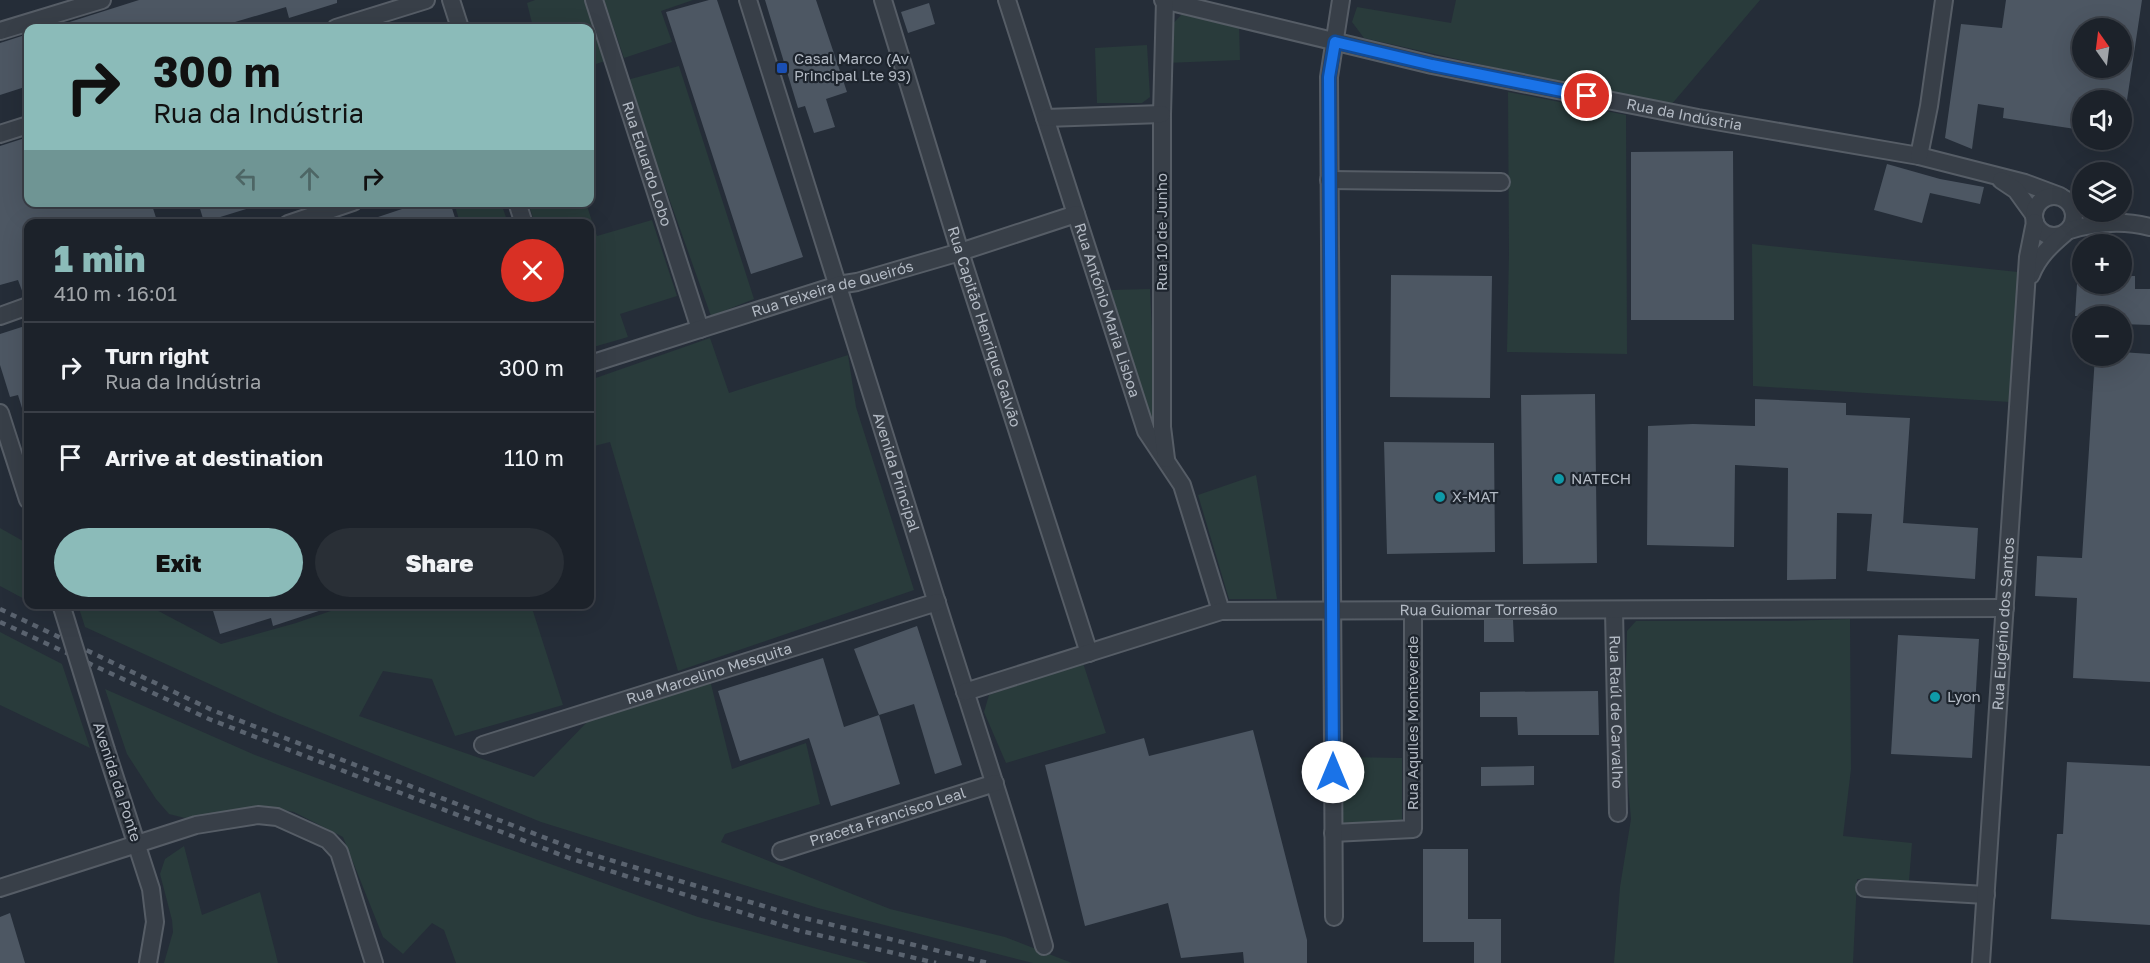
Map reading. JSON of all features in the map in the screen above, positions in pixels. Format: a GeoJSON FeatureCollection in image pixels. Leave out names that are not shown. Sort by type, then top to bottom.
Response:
{"type":"FeatureCollection","features":[{"type":"Feature","properties":{"kind":"street"},"geometry":{"type":"LineString","coordinates":[[0,31],[102,0]]}},
{"type":"Feature","properties":{"kind":"street"},"geometry":{"type":"LineString","coordinates":[[349,24],[426,0]]}},
{"type":"Feature","properties":{"kind":"street"},"geometry":{"type":"LineString","coordinates":[[451,0],[459,24]]}},
{"type":"Feature","properties":{"kind":"street","name":"Rua Eduardo Lobo"},"geometry":{"type":"LineString","coordinates":[[594,0],[700,329]]}},
{"type":"Feature","properties":{"kind":"street","name":"Avenida Principal"},"geometry":{"type":"LineString","coordinates":[[748,0],[995,783],[1044,946]]}},
{"type":"Feature","properties":{"kind":"street","name":"Rua Capitão Henrique Galvão"},"geometry":{"type":"LineString","coordinates":[[883,0],[960,252],[1089,653]]}},
{"type":"Feature","properties":{"kind":"street","name":"Rua António Maria Lisboa"},"geometry":{"type":"LineString","coordinates":[[1007,0],[1146,431],[1182,485],[1221,611]]}},
{"type":"Feature","properties":{"kind":"street","name":"Rua da Indústria"},"geometry":{"type":"LineString","coordinates":[[1164,0],[1432,65],[1698,118],[1919,156],[2025,183],[2072,203]]}},
{"type":"Feature","properties":{"kind":"street","name":"Rua 10 de Junho"},"geometry":{"type":"LineString","coordinates":[[1164,0],[1161,114],[1162,427],[1167,463]]}},
{"type":"Feature","properties":{"kind":"street"},"geometry":{"type":"LineString","coordinates":[[1334,917],[1329,77],[1341,0]]}},
{"type":"Feature","properties":{"kind":"street"},"geometry":{"type":"LineString","coordinates":[[1919,156],[1929,106],[1944,0]]}},
{"type":"Feature","properties":{"kind":"street"},"geometry":{"type":"LineString","coordinates":[[1045,118],[1161,114]]}},
{"type":"Feature","properties":{"kind":"street"},"geometry":{"type":"LineString","coordinates":[[0,134],[24,127]]}},
{"type":"Feature","properties":{"kind":"street","name":"Rua da Indústria"},"geometry":{"type":"LineString","coordinates":[[1995,177],[2016,190],[2035,218]]}},
{"type":"Feature","properties":{"kind":"street"},"geometry":{"type":"LineString","coordinates":[[1329,180],[1501,182]]}},
{"type":"Feature","properties":{"kind":"street"},"geometry":{"type":"LineString","coordinates":[[2067,232],[2075,218],[2074,210],[2063,198],[2053,195],[2041,201],[2035,218],[2045,234],[2051,236],[2067,232],[2096,223],[2133,223],[2150,227]]}},
{"type":"Feature","properties":{"kind":"street"},"geometry":{"type":"LineString","coordinates":[[303,219],[338,207]]}},
{"type":"Feature","properties":{"kind":"street","name":"Rua Teixeira de Queirós"},"geometry":{"type":"LineString","coordinates":[[594,363],[838,285],[857,282],[960,252],[1076,214]]}},
{"type":"Feature","properties":{"kind":"street","name":"Rua Eugénio dos Santos"},"geometry":{"type":"LineString","coordinates":[[1981,963],[2028,257],[2035,218]]}},
{"type":"Feature","properties":{"kind":"street","name":"Rua Eugénio dos Santos"},"geometry":{"type":"LineString","coordinates":[[2027,284],[2038,260],[2067,232]]}},
{"type":"Feature","properties":{"kind":"street"},"geometry":{"type":"LineString","coordinates":[[0,316],[24,307]]}},
{"type":"Feature","properties":{"kind":"street"},"geometry":{"type":"LineString","coordinates":[[0,413],[24,474]]}},
{"type":"Feature","properties":{"kind":"street","name":"Rua Marcelino Mesquita"},"geometry":{"type":"LineString","coordinates":[[483,745],[937,602]]}},
{"type":"Feature","properties":{"kind":"street","name":"Rua Guiomar Torresão"},"geometry":{"type":"LineString","coordinates":[[965,692],[1221,611],[2005,608]]}},
{"type":"Feature","properties":{"kind":"street","name":"Avenida da Ponte"},"geometry":{"type":"LineString","coordinates":[[63,609],[151,889],[155,922],[148,963]]}},
{"type":"Feature","properties":{"kind":"street","name":"Rua Aquiles Monteverde"},"geometry":{"type":"LineString","coordinates":[[1333,833],[1413,829],[1413,610]]}},
{"type":"Feature","properties":{"kind":"street","name":"Rua Raúl de Carvalho"},"geometry":{"type":"LineString","coordinates":[[1614,610],[1618,813]]}},
{"type":"Feature","properties":{"kind":"street","name":"Praceta Francisco Leal"},"geometry":{"type":"LineString","coordinates":[[781,851],[995,783]]}},
{"type":"Feature","properties":{"kind":"street"},"geometry":{"type":"LineString","coordinates":[[0,888],[208,822],[258,815],[277,817],[328,840],[339,852],[374,963]]}},
{"type":"Feature","properties":{"kind":"street"},"geometry":{"type":"LineString","coordinates":[[1865,888],[1986,895]]}},
{"type":"Feature","properties":{"kind":"shaded area"},"geometry":{"type":"Polygon","coordinates":[[[535,0],[584,0],[592,24],[532,24],[527,3],[535,0]]]}},
{"type":"Feature","properties":{"kind":"shaded area"},"geometry":{"type":"Polygon","coordinates":[[[604,0],[693,0],[661,11],[672,42],[624,58],[604,0]]]}},
{"type":"Feature","properties":{"kind":"shaded area"},"geometry":{"type":"Polygon","coordinates":[[[1456,0],[1760,0],[1671,105],[1364,38],[1352,22],[1357,7],[1451,23],[1456,0]]]}},
{"type":"Feature","properties":{"kind":"shaded area"},"geometry":{"type":"Polygon","coordinates":[[[1182,14],[1239,25],[1240,60],[1166,63],[1168,29],[1182,14]]]}},
{"type":"Feature","properties":{"kind":"shaded area"},"geometry":{"type":"Polygon","coordinates":[[[594,29],[605,61],[594,65],[594,29]]]}},
{"type":"Feature","properties":{"kind":"shaded area"},"geometry":{"type":"Polygon","coordinates":[[[1147,45],[1150,97],[1142,103],[1097,103],[1095,48],[1147,45]]]}},
{"type":"Feature","properties":{"kind":"shaded area"},"geometry":{"type":"Polygon","coordinates":[[[679,66],[754,299],[711,316],[627,80],[679,66]]]}},
{"type":"Feature","properties":{"kind":"shaded area"},"geometry":{"type":"Polygon","coordinates":[[[1508,92],[1626,115],[1627,354],[1507,352],[1508,92]]]}},
{"type":"Feature","properties":{"kind":"shaded area"},"geometry":{"type":"Polygon","coordinates":[[[455,207],[502,207],[507,219],[459,219],[455,207]]]}},
{"type":"Feature","properties":{"kind":"shaded area"},"geometry":{"type":"Polygon","coordinates":[[[529,207],[587,207],[591,219],[534,219],[529,207]]]}},
{"type":"Feature","properties":{"kind":"shaded area"},"geometry":{"type":"Polygon","coordinates":[[[652,220],[677,296],[620,314],[628,337],[594,347],[594,227],[597,236],[652,220]]]}},
{"type":"Feature","properties":{"kind":"shaded area"},"geometry":{"type":"Polygon","coordinates":[[[1752,244],[2018,272],[2010,402],[1753,386],[1752,244]]]}},
{"type":"Feature","properties":{"kind":"shaded area"},"geometry":{"type":"Polygon","coordinates":[[[1150,289],[1156,418],[1150,420],[1111,290],[1150,289]]]}},
{"type":"Feature","properties":{"kind":"shaded area"},"geometry":{"type":"Polygon","coordinates":[[[710,338],[729,393],[848,355],[856,407],[914,590],[678,671],[610,442],[594,446],[594,379],[710,338]]]}},
{"type":"Feature","properties":{"kind":"shaded area"},"geometry":{"type":"Polygon","coordinates":[[[1256,475],[1277,599],[1229,599],[1198,495],[1256,475]]]}},
{"type":"Feature","properties":{"kind":"shaded area"},"geometry":{"type":"Polygon","coordinates":[[[0,528],[23,541],[24,599],[0,586],[0,528]]]}},
{"type":"Feature","properties":{"kind":"shaded area"},"geometry":{"type":"Polygon","coordinates":[[[79,609],[155,609],[221,644],[336,609],[532,609],[563,705],[455,736],[432,679],[383,671],[359,716],[534,777],[588,721],[710,680],[732,769],[806,743],[820,804],[725,834],[721,842],[890,909],[1005,937],[1072,963],[1033,963],[818,908],[541,822],[273,713],[85,627],[79,609]]]}},
{"type":"Feature","properties":{"kind":"shaded area"},"geometry":{"type":"Polygon","coordinates":[[[1850,619],[1851,769],[1843,836],[1912,843],[1909,881],[1857,879],[1853,963],[1614,963],[1620,887],[1631,819],[1624,736],[1627,631],[1636,621],[1850,619]]]}},
{"type":"Feature","properties":{"kind":"shaded area"},"geometry":{"type":"Polygon","coordinates":[[[0,632],[62,664],[90,748],[0,705],[0,632]]]}},
{"type":"Feature","properties":{"kind":"shaded area"},"geometry":{"type":"Polygon","coordinates":[[[1083,663],[1106,733],[1006,763],[984,712],[989,695],[1083,663]]]}},
{"type":"Feature","properties":{"kind":"shaded area"},"geometry":{"type":"Polygon","coordinates":[[[105,689],[255,755],[698,917],[869,963],[456,963],[444,930],[432,923],[403,954],[383,937],[343,837],[294,812],[278,809],[185,818],[169,814],[156,799],[127,754],[105,689]]]}},
{"type":"Feature","properties":{"kind":"shaded area"},"geometry":{"type":"Polygon","coordinates":[[[1342,757],[1402,758],[1402,824],[1341,823],[1342,757]]]}},
{"type":"Feature","properties":{"kind":"shaded area"},"geometry":{"type":"Polygon","coordinates":[[[184,846],[202,915],[260,892],[278,963],[164,963],[173,932],[160,874],[165,859],[184,846]]]}},
{"type":"Feature","properties":{"kind":"building"},"geometry":{"type":"Polygon","coordinates":[[[139,0],[337,0],[337,3],[289,18],[286,7],[229,24],[63,24],[139,0]]]}},
{"type":"Feature","properties":{"kind":"building"},"geometry":{"type":"Polygon","coordinates":[[[709,0],[717,0],[803,257],[751,274],[666,12],[709,0]]]}},
{"type":"Feature","properties":{"kind":"building"},"geometry":{"type":"Polygon","coordinates":[[[765,0],[816,0],[847,92],[826,99],[835,127],[814,133],[805,106],[798,108],[765,0]]]}},
{"type":"Feature","properties":{"kind":"building"},"geometry":{"type":"Polygon","coordinates":[[[2006,0],[2142,0],[2132,67],[2132,18],[2072,18],[2072,78],[2130,78],[2128,90],[2072,90],[2072,128],[2003,118],[2004,108],[1978,104],[1972,149],[1945,138],[1961,24],[2002,28],[2006,0]]]}},
{"type":"Feature","properties":{"kind":"building"},"geometry":{"type":"Polygon","coordinates":[[[929,3],[935,24],[908,33],[901,12],[929,3]]]}},
{"type":"Feature","properties":{"kind":"building"},"geometry":{"type":"Polygon","coordinates":[[[24,35],[24,87],[0,95],[0,43],[24,35]]]}},
{"type":"Feature","properties":{"kind":"building"},"geometry":{"type":"Polygon","coordinates":[[[24,138],[24,207],[153,207],[156,219],[24,219],[24,296],[18,280],[0,285],[0,146],[24,138]]]}},
{"type":"Feature","properties":{"kind":"building"},"geometry":{"type":"Polygon","coordinates":[[[1733,151],[1734,320],[1631,320],[1631,152],[1733,151]]]}},
{"type":"Feature","properties":{"kind":"building"},"geometry":{"type":"Polygon","coordinates":[[[1887,164],[1940,179],[1984,187],[1980,204],[1930,193],[1922,223],[1874,210],[1887,164]]]}},
{"type":"Feature","properties":{"kind":"building"},"geometry":{"type":"Polygon","coordinates":[[[200,207],[253,207],[214,219],[203,219],[200,207]]]}},
{"type":"Feature","properties":{"kind":"building"},"geometry":{"type":"Polygon","coordinates":[[[408,207],[452,207],[455,219],[372,219],[408,207]]]}},
{"type":"Feature","properties":{"kind":"building"},"geometry":{"type":"Polygon","coordinates":[[[1391,275],[1492,276],[1490,398],[1390,397],[1391,275]]]}},
{"type":"Feature","properties":{"kind":"building"},"geometry":{"type":"Polygon","coordinates":[[[2132,276],[2135,276],[2135,289],[2150,289],[2150,325],[2132,324],[2132,306],[2076,306],[2076,294],[2132,294],[2132,276]]]}},
{"type":"Feature","properties":{"kind":"building"},"geometry":{"type":"Polygon","coordinates":[[[24,326],[24,414],[18,395],[10,397],[0,365],[0,334],[24,326]]]}},
{"type":"Feature","properties":{"kind":"building"},"geometry":{"type":"Polygon","coordinates":[[[2132,353],[2150,354],[2150,682],[2073,678],[2077,598],[2035,596],[2037,556],[2082,558],[2094,366],[2132,366],[2132,353]]]}},
{"type":"Feature","properties":{"kind":"building","name":"NATECH"},"geometry":{"type":"Polygon","coordinates":[[[1595,394],[1597,563],[1523,564],[1521,395],[1595,394]]]}},
{"type":"Feature","properties":{"kind":"building"},"geometry":{"type":"Polygon","coordinates":[[[1755,399],[1846,403],[1846,415],[1910,418],[1903,523],[1978,528],[1975,579],[1867,571],[1872,514],[1837,513],[1836,579],[1787,580],[1788,468],[1735,465],[1734,547],[1647,545],[1648,426],[1693,424],[1755,426],[1755,399]]]}},
{"type":"Feature","properties":{"kind":"building","name":"X-MAT"},"geometry":{"type":"Polygon","coordinates":[[[1384,442],[1494,443],[1495,552],[1387,554],[1384,442]]]}},
{"type":"Feature","properties":{"kind":"building"},"geometry":{"type":"Polygon","coordinates":[[[212,609],[325,609],[273,626],[271,618],[220,634],[212,609]]]}},
{"type":"Feature","properties":{"kind":"building"},"geometry":{"type":"Polygon","coordinates":[[[1484,620],[1513,620],[1514,642],[1484,642],[1484,620]]]}},
{"type":"Feature","properties":{"kind":"building"},"geometry":{"type":"Polygon","coordinates":[[[917,626],[962,765],[935,774],[914,704],[879,715],[854,649],[917,626]]]}},
{"type":"Feature","properties":{"kind":"building","name":"Lyon"},"geometry":{"type":"Polygon","coordinates":[[[1898,635],[1979,639],[1972,758],[1891,754],[1898,635]]]}},
{"type":"Feature","properties":{"kind":"building"},"geometry":{"type":"Polygon","coordinates":[[[823,658],[844,727],[879,715],[900,784],[831,806],[809,738],[740,761],[718,691],[823,658]]]}},
{"type":"Feature","properties":{"kind":"building"},"geometry":{"type":"Polygon","coordinates":[[[1598,691],[1599,735],[1518,735],[1517,717],[1480,717],[1480,692],[1598,691]]]}},
{"type":"Feature","properties":{"kind":"building"},"geometry":{"type":"Polygon","coordinates":[[[1253,730],[1307,940],[1307,963],[1244,963],[1243,952],[1181,958],[1168,903],[1085,926],[1045,765],[1144,738],[1149,756],[1253,730]]]}},
{"type":"Feature","properties":{"kind":"building"},"geometry":{"type":"Polygon","coordinates":[[[2067,762],[2150,766],[2150,925],[2051,919],[2057,834],[2063,834],[2067,762]]]}},
{"type":"Feature","properties":{"kind":"building"},"geometry":{"type":"Polygon","coordinates":[[[1534,766],[1534,785],[1481,786],[1481,767],[1534,766]]]}},
{"type":"Feature","properties":{"kind":"building"},"geometry":{"type":"Polygon","coordinates":[[[1423,849],[1468,849],[1468,919],[1501,919],[1501,963],[1474,963],[1474,942],[1423,942],[1423,849]]]}},
{"type":"Feature","properties":{"kind":"building"},"geometry":{"type":"Polygon","coordinates":[[[10,913],[25,963],[0,963],[0,917],[10,913]]]}},
{"type":"Feature","properties":{"kind":"railway"},"geometry":{"type":"LineString","coordinates":[[0,609],[212,710],[577,850],[800,917],[988,963]]}},
{"type":"Feature","properties":{"kind":"railway"},"geometry":{"type":"LineString","coordinates":[[0,622],[209,719],[569,858],[797,930],[936,963]]}},
{"type":"Feature","properties":{"kind":"place","name":"Casal Marco (Av Principal Lte 93)"},"geometry":{"type":"Point","coordinates":[782,68]}},
{"type":"Feature","properties":{"kind":"place","name":"NATECH"},"geometry":{"type":"Point","coordinates":[1559,479]}},
{"type":"Feature","properties":{"kind":"place","name":"X-MAT"},"geometry":{"type":"Point","coordinates":[1440,497]}},
{"type":"Feature","properties":{"kind":"place","name":"Lyon"},"geometry":{"type":"Point","coordinates":[1935,697]}},
{"type":"Feature","properties":{"kind":"route"},"geometry":{"type":"LineString","coordinates":[[1333,772],[1329,77],[1335,42],[1432,65],[1587,96]]}}]}
